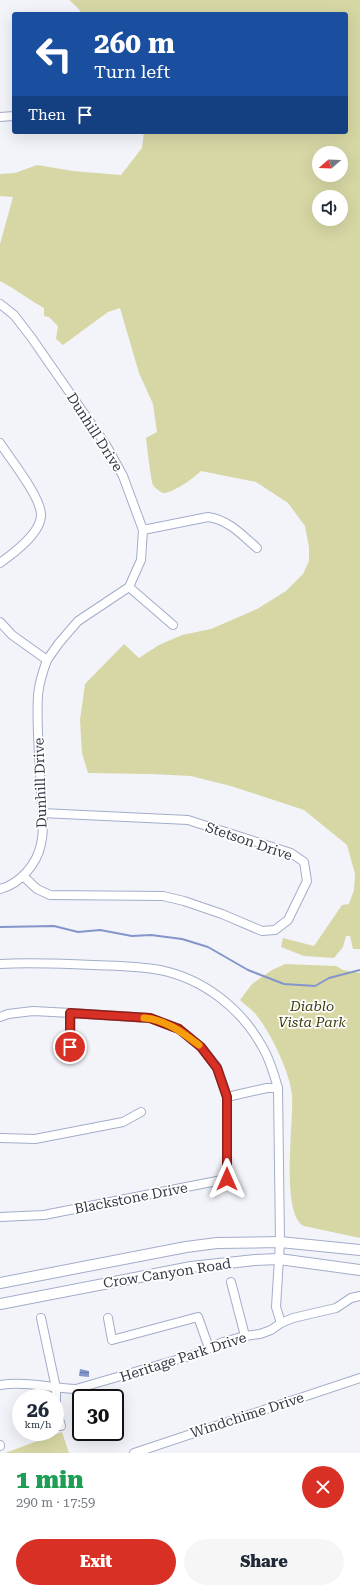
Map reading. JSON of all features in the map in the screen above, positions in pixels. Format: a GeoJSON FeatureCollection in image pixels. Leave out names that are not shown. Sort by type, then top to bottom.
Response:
{"type":"FeatureCollection","features":[{"type":"Feature","properties":{"kind":"main road","name":"Crow Canyon Road"},"geometry":{"type":"LineString","coordinates":[[0,1284],[218,1242],[280,1242],[360,1250]]}},
{"type":"Feature","properties":{"kind":"main road","name":"Crow Canyon Road"},"geometry":{"type":"LineString","coordinates":[[0,1304],[191,1267],[255,1260],[279,1260],[360,1270]]}},
{"type":"Feature","properties":{"kind":"street"},"geometry":{"type":"LineString","coordinates":[[0,117],[12,116]]}},
{"type":"Feature","properties":{"kind":"street","name":"Dunhill Drive"},"geometry":{"type":"LineString","coordinates":[[0,304],[14,315],[31,337],[106,445],[123,476],[143,530],[141,560],[129,587],[78,621],[59,643],[42,673],[38,694],[43,826],[41,844],[31,867],[23,876],[6,888],[0,889]]}},
{"type":"Feature","properties":{"kind":"street"},"geometry":{"type":"LineString","coordinates":[[0,444],[38,500],[41,515],[38,526],[26,542],[0,563]]}},
{"type":"Feature","properties":{"kind":"street"},"geometry":{"type":"LineString","coordinates":[[143,530],[208,517],[219,518],[234,528],[257,548]]}},
{"type":"Feature","properties":{"kind":"street"},"geometry":{"type":"LineString","coordinates":[[129,587],[173,625]]}},
{"type":"Feature","properties":{"kind":"street"},"geometry":{"type":"LineString","coordinates":[[0,622],[12,635],[48,660]]}},
{"type":"Feature","properties":{"kind":"street","name":"Stetson Drive"},"geometry":{"type":"LineString","coordinates":[[23,876],[37,889],[50,894],[163,896],[184,901],[222,914],[262,931],[275,930],[288,920],[308,881],[304,862],[291,853],[188,820],[42,813]]}},
{"type":"Feature","properties":{"kind":"street"},"geometry":{"type":"LineString","coordinates":[[0,964],[59,963],[161,970],[184,977],[207,988],[233,1008],[252,1030],[264,1049],[278,1088],[280,1242],[276,1307],[281,1323]]}},
{"type":"Feature","properties":{"kind":"street","name":"Blackstone Drive"},"geometry":{"type":"LineString","coordinates":[[0,1017],[8,1014],[33,1011],[150,1018],[179,1029],[201,1047],[217,1068],[227,1097],[227,1179],[44,1215],[0,1217]]}},
{"type":"Feature","properties":{"kind":"street"},"geometry":{"type":"LineString","coordinates":[[70,1013],[70,1047]]}},
{"type":"Feature","properties":{"kind":"street"},"geometry":{"type":"LineString","coordinates":[[227,1097],[267,1088],[278,1088]]}},
{"type":"Feature","properties":{"kind":"street"},"geometry":{"type":"LineString","coordinates":[[0,1138],[34,1139],[123,1122],[141,1112]]}},
{"type":"Feature","properties":{"kind":"street"},"geometry":{"type":"LineString","coordinates":[[231,1282],[245,1336]]}},
{"type":"Feature","properties":{"kind":"street","name":"Heritage Park Drive"},"geometry":{"type":"LineString","coordinates":[[0,1385],[39,1385],[76,1389],[193,1355],[223,1342],[245,1336],[260,1334],[293,1318],[336,1308],[351,1298],[360,1296]]}},
{"type":"Feature","properties":{"kind":"street"},"geometry":{"type":"LineString","coordinates":[[108,1318],[112,1340],[198,1317],[208,1348]]}},
{"type":"Feature","properties":{"kind":"street"},"geometry":{"type":"LineString","coordinates":[[41,1318],[56,1388]]}},
{"type":"Feature","properties":{"kind":"street","name":"Windchime Drive"},"geometry":{"type":"LineString","coordinates":[[134,1453],[360,1378]]}},
{"type":"Feature","properties":{"kind":"green space"},"geometry":{"type":"Polygon","coordinates":[[[69,0],[360,0],[360,949],[353,949],[350,936],[346,936],[343,947],[334,958],[304,956],[281,947],[283,938],[314,946],[342,905],[349,904],[354,890],[355,874],[347,845],[304,810],[231,786],[191,776],[88,773],[82,753],[80,720],[85,684],[124,644],[139,658],[159,645],[182,635],[211,629],[257,609],[286,591],[303,574],[309,561],[309,547],[305,526],[288,503],[256,482],[201,471],[183,485],[167,493],[163,493],[153,485],[146,438],[157,432],[153,404],[139,373],[120,308],[108,312],[63,345],[56,339],[58,326],[49,317],[44,316],[44,308],[0,281],[0,244],[13,197],[0,196],[0,174],[15,173],[37,165],[73,171],[121,175],[142,148],[144,134],[348,134],[348,12],[81,12],[69,0]]]}},
{"type":"Feature","properties":{"kind":"green space","name":"Diablo Vista Park"},"geometry":{"type":"Polygon","coordinates":[[[285,964],[336,966],[343,970],[360,973],[360,1238],[304,1226],[297,1218],[292,1204],[290,1186],[292,1108],[291,1087],[274,1043],[255,1014],[240,1000],[252,984],[272,970],[285,964]]]}},
{"type":"Feature","properties":{"kind":"green space"},"geometry":{"type":"Polygon","coordinates":[[[64,1438],[69,1453],[5,1453],[38,1441],[64,1441],[64,1438]]]}},
{"type":"Feature","properties":{"kind":"water"},"geometry":{"type":"Polygon","coordinates":[[[80,1369],[89,1371],[89,1377],[79,1376],[80,1369]]]}},
{"type":"Feature","properties":{"kind":"waterway"},"geometry":{"type":"LineString","coordinates":[[0,927],[54,926],[78,932],[100,930],[132,936],[151,935],[182,939],[208,947],[248,970],[284,984],[315,986],[329,978],[360,970]]}},
{"type":"Feature","properties":{"kind":"slow traffic"},"geometry":{"type":"LineString","coordinates":[[144,1018],[150,1018],[179,1029],[199,1045]]}},
{"type":"Feature","properties":{"kind":"route"},"geometry":{"type":"LineString","coordinates":[[70,1047],[70,1013],[150,1018],[179,1029],[201,1047],[217,1068],[227,1097],[227,1179]]}}]}
